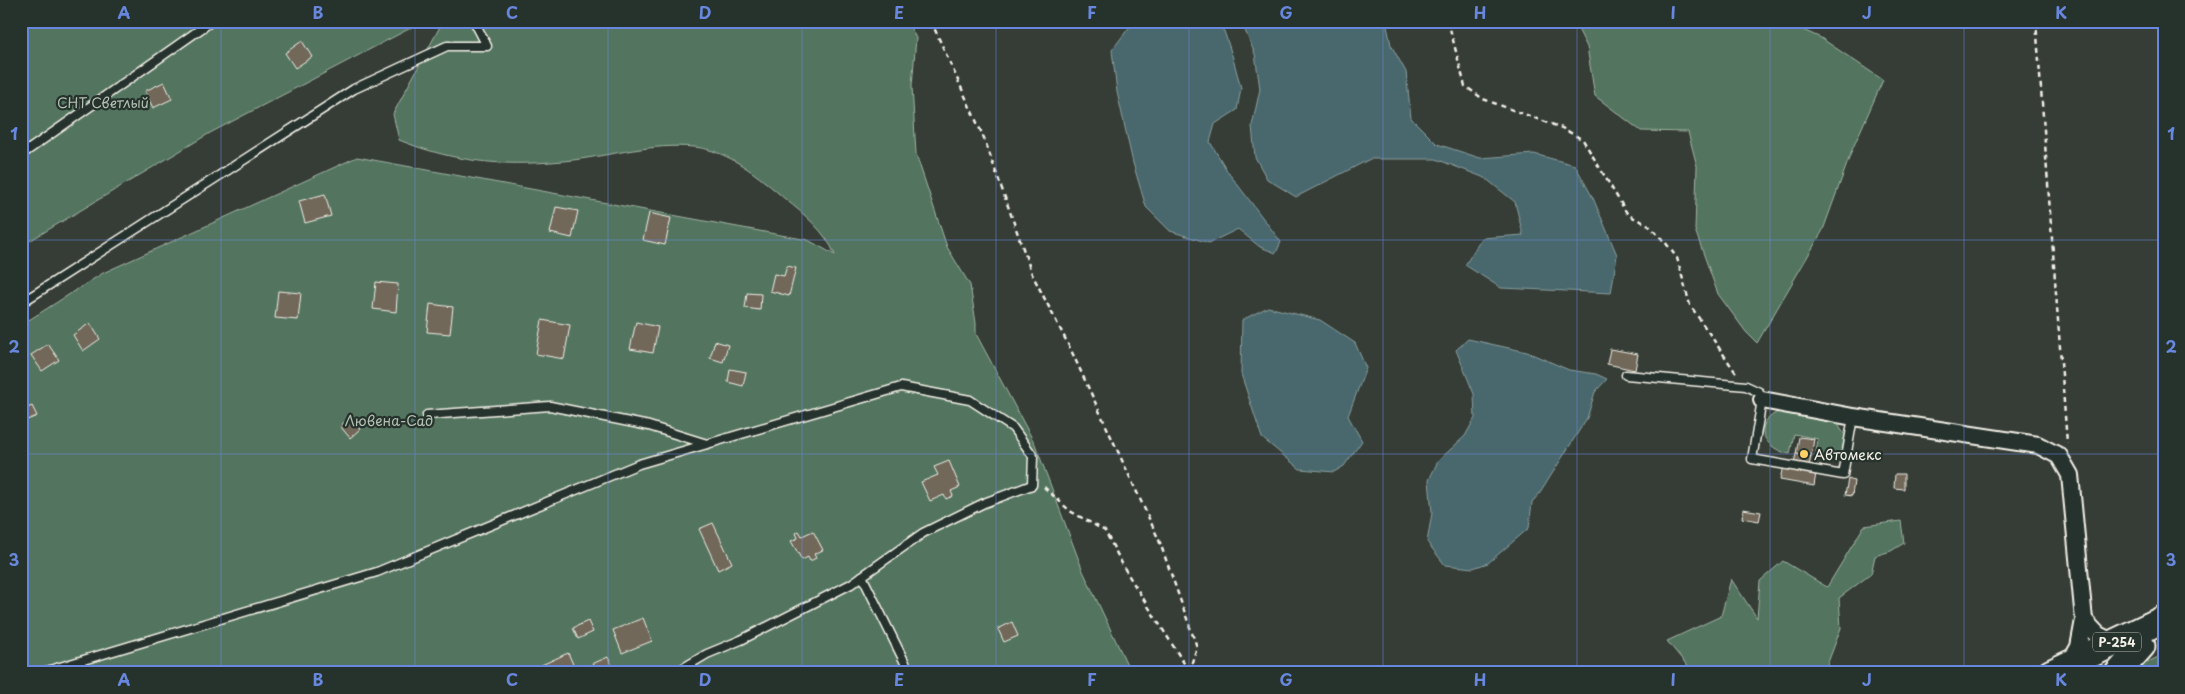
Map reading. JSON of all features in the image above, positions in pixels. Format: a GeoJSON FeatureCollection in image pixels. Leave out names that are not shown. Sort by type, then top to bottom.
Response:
{"type":"FeatureCollection","features":[{"type":"Feature","properties":{"kind":"highway","name":"Р-254"},"geometry":{"type":"LineString","coordinates":[[2067,670],[2114,643],[2164,619]]}},
{"type":"Feature","properties":{"kind":"highway","name":"Р-254"},"geometry":{"type":"LineString","coordinates":[[2067,670],[2153,641]]}},
{"type":"Feature","properties":{"kind":"main road"},"geometry":{"type":"LineString","coordinates":[[2118,673],[2153,641]]}},
{"type":"Feature","properties":{"kind":"street"},"geometry":{"type":"LineString","coordinates":[[1762,400],[1853,417],[2038,445],[2059,456],[2070,475],[2084,620],[2079,647],[2067,670]]}},
{"type":"Feature","properties":{"kind":"street"},"geometry":{"type":"LineString","coordinates":[[2084,620],[2098,635],[2114,643]]}},
{"type":"Feature","properties":{"kind":"lane"},"geometry":{"type":"LineString","coordinates":[[21,155],[212,21]]}},
{"type":"Feature","properties":{"kind":"lane"},"geometry":{"type":"LineString","coordinates":[[21,304],[354,89],[447,46],[487,46],[474,21]]}},
{"type":"Feature","properties":{"kind":"lane"},"geometry":{"type":"LineString","coordinates":[[1626,375],[1746,386],[1760,392],[1762,400],[1752,459],[1843,475],[1853,417]]}},
{"type":"Feature","properties":{"kind":"lane"},"geometry":{"type":"LineString","coordinates":[[40,673],[377,572],[639,464],[901,387],[970,400],[1013,428],[1033,456],[1032,485],[984,503],[923,533],[862,576],[834,593],[741,640],[707,654],[688,669],[676,673]]}},
{"type":"Feature","properties":{"kind":"lane"},"geometry":{"type":"LineString","coordinates":[[427,415],[550,406],[649,426],[707,444]]}},
{"type":"Feature","properties":{"kind":"lane"},"geometry":{"type":"LineString","coordinates":[[862,576],[910,673]]}},
{"type":"Feature","properties":{"kind":"path"},"geometry":{"type":"LineString","coordinates":[[931,21],[984,138],[1032,274],[1070,348],[1159,540],[1197,646],[1189,672]]}},
{"type":"Feature","properties":{"kind":"path"},"geometry":{"type":"LineString","coordinates":[[1448,21],[1465,86],[1483,99],[1562,128],[1583,140],[1628,215],[1647,224],[1665,242],[1677,258],[1690,305],[1746,386]]}},
{"type":"Feature","properties":{"kind":"path"},"geometry":{"type":"LineString","coordinates":[[2036,21],[2070,475]]}},
{"type":"Feature","properties":{"kind":"path"},"geometry":{"type":"LineString","coordinates":[[1032,485],[1046,488],[1070,510],[1105,531],[1127,573],[1189,672]]}},
{"type":"Feature","properties":{"kind":"green space","name":"СНТ Светлый"},"geometry":{"type":"Polygon","coordinates":[[[21,21],[424,21],[210,133],[21,246],[21,21]]]}},
{"type":"Feature","properties":{"kind":"green space","name":"Лювена-Сад"},"geometry":{"type":"Polygon","coordinates":[[[443,21],[907,21],[916,38],[912,86],[916,154],[947,247],[970,285],[976,334],[1035,444],[1083,571],[1131,673],[21,673],[21,325],[103,273],[357,157],[808,240],[835,255],[826,239],[814,224],[765,182],[731,159],[707,149],[679,146],[663,147],[573,160],[506,163],[464,159],[421,148],[399,140],[393,114],[443,21]]]}},
{"type":"Feature","properties":{"kind":"green space"},"geometry":{"type":"Polygon","coordinates":[[[1574,21],[1783,21],[1821,38],[1883,80],[1852,150],[1823,230],[1757,343],[1746,332],[1718,294],[1695,230],[1697,166],[1688,132],[1641,131],[1595,96],[1587,47],[1574,21]]]}},
{"type":"Feature","properties":{"kind":"green space"},"geometry":{"type":"Polygon","coordinates":[[[1780,411],[1836,422],[1845,435],[1842,450],[1829,459],[1815,458],[1818,439],[1794,434],[1790,454],[1773,447],[1764,436],[1763,429],[1765,422],[1780,411]]]}},
{"type":"Feature","properties":{"kind":"green space"},"geometry":{"type":"Polygon","coordinates":[[[1901,521],[1904,543],[1891,551],[1875,556],[1871,574],[1839,598],[1841,628],[1824,673],[1696,673],[1690,669],[1667,641],[1721,616],[1731,579],[1757,618],[1760,581],[1783,561],[1827,587],[1864,526],[1901,521]]]}},
{"type":"Feature","properties":{"kind":"green space"},"geometry":{"type":"Polygon","coordinates":[[[2164,654],[2164,673],[2133,673],[2140,666],[2164,654]]]}},
{"type":"Feature","properties":{"kind":"water"},"geometry":{"type":"Polygon","coordinates":[[[1134,21],[1212,21],[1224,31],[1241,88],[1237,110],[1215,124],[1210,142],[1228,172],[1281,242],[1276,253],[1260,247],[1238,229],[1209,243],[1170,231],[1146,207],[1133,163],[1117,92],[1112,50],[1134,21]]]}},
{"type":"Feature","properties":{"kind":"water"},"geometry":{"type":"Polygon","coordinates":[[[1241,21],[1386,21],[1391,45],[1406,72],[1411,118],[1437,144],[1480,158],[1534,154],[1575,165],[1593,198],[1617,255],[1611,293],[1501,288],[1465,265],[1482,238],[1523,235],[1515,202],[1485,178],[1436,159],[1370,159],[1296,197],[1267,179],[1255,157],[1252,126],[1260,89],[1255,54],[1241,21]]]}},
{"type":"Feature","properties":{"kind":"water"},"geometry":{"type":"Polygon","coordinates":[[[1268,307],[1320,320],[1355,343],[1366,368],[1348,416],[1362,441],[1344,466],[1334,472],[1300,469],[1262,438],[1241,374],[1242,320],[1268,307]]]}},
{"type":"Feature","properties":{"kind":"water"},"geometry":{"type":"Polygon","coordinates":[[[1468,339],[1527,352],[1569,370],[1596,374],[1607,379],[1595,392],[1587,418],[1540,493],[1532,502],[1529,528],[1488,563],[1473,568],[1445,565],[1427,542],[1432,513],[1429,480],[1438,461],[1465,436],[1475,418],[1474,394],[1456,350],[1468,339]]]}},
{"type":"Feature","properties":{"kind":"building"},"geometry":{"type":"Polygon","coordinates":[[[302,41],[312,57],[295,68],[285,53],[302,41]]]}},
{"type":"Feature","properties":{"kind":"building"},"geometry":{"type":"Polygon","coordinates":[[[164,82],[172,99],[153,108],[145,91],[164,82]]]}},
{"type":"Feature","properties":{"kind":"building"},"geometry":{"type":"Polygon","coordinates":[[[325,194],[331,216],[305,223],[299,201],[325,194]]]}},
{"type":"Feature","properties":{"kind":"building"},"geometry":{"type":"Polygon","coordinates":[[[556,207],[578,211],[572,238],[550,233],[556,207]]]}},
{"type":"Feature","properties":{"kind":"building"},"geometry":{"type":"Polygon","coordinates":[[[649,213],[671,218],[665,245],[643,240],[649,213]]]}},
{"type":"Feature","properties":{"kind":"building"},"geometry":{"type":"Polygon","coordinates":[[[787,266],[796,268],[789,296],[770,291],[774,274],[784,276],[787,266]]]}},
{"type":"Feature","properties":{"kind":"building"},"geometry":{"type":"Polygon","coordinates":[[[376,282],[398,284],[396,312],[373,309],[376,282]]]}},
{"type":"Feature","properties":{"kind":"building"},"geometry":{"type":"Polygon","coordinates":[[[278,291],[301,293],[298,320],[275,318],[278,291]]]}},
{"type":"Feature","properties":{"kind":"building"},"geometry":{"type":"Polygon","coordinates":[[[747,293],[761,294],[760,310],[745,308],[747,293]]]}},
{"type":"Feature","properties":{"kind":"building"},"geometry":{"type":"Polygon","coordinates":[[[430,304],[453,307],[450,334],[427,332],[430,304]]]}},
{"type":"Feature","properties":{"kind":"building"},"geometry":{"type":"Polygon","coordinates":[[[542,320],[570,325],[564,359],[536,354],[542,320]]]}},
{"type":"Feature","properties":{"kind":"building"},"geometry":{"type":"Polygon","coordinates":[[[636,322],[658,327],[653,353],[630,349],[636,322]]]}},
{"type":"Feature","properties":{"kind":"building"},"geometry":{"type":"Polygon","coordinates":[[[90,323],[100,339],[83,351],[73,335],[90,323]]]}},
{"type":"Feature","properties":{"kind":"building"},"geometry":{"type":"Polygon","coordinates":[[[715,341],[728,345],[723,362],[710,358],[715,341]]]}},
{"type":"Feature","properties":{"kind":"building"},"geometry":{"type":"Polygon","coordinates":[[[48,344],[59,360],[42,371],[31,355],[48,344]]]}},
{"type":"Feature","properties":{"kind":"building"},"geometry":{"type":"Polygon","coordinates":[[[1610,349],[1638,354],[1635,370],[1607,364],[1610,349]]]}},
{"type":"Feature","properties":{"kind":"building"},"geometry":{"type":"Polygon","coordinates":[[[730,369],[746,372],[743,386],[728,382],[730,369]]]}},
{"type":"Feature","properties":{"kind":"building"},"geometry":{"type":"Polygon","coordinates":[[[32,406],[37,416],[27,420],[23,410],[32,406]]]}},
{"type":"Feature","properties":{"kind":"building"},"geometry":{"type":"Polygon","coordinates":[[[350,418],[360,429],[350,438],[340,426],[350,418]]]}},
{"type":"Feature","properties":{"kind":"building"},"geometry":{"type":"Polygon","coordinates":[[[1799,437],[1814,439],[1811,457],[1796,454],[1799,437]]]}},
{"type":"Feature","properties":{"kind":"building"},"geometry":{"type":"Polygon","coordinates":[[[1796,454],[1811,457],[1809,466],[1817,467],[1814,486],[1780,480],[1784,461],[1794,463],[1796,454]]]}},
{"type":"Feature","properties":{"kind":"building"},"geometry":{"type":"Polygon","coordinates":[[[949,461],[960,487],[951,491],[953,496],[946,499],[944,495],[930,501],[921,482],[938,475],[934,467],[949,461]]]}},
{"type":"Feature","properties":{"kind":"building"},"geometry":{"type":"Polygon","coordinates":[[[1895,474],[1904,474],[1904,489],[1894,488],[1895,474]]]}},
{"type":"Feature","properties":{"kind":"building"},"geometry":{"type":"Polygon","coordinates":[[[1848,479],[1854,481],[1852,496],[1845,495],[1848,479]]]}},
{"type":"Feature","properties":{"kind":"building"},"geometry":{"type":"Polygon","coordinates":[[[1743,509],[1761,512],[1759,521],[1742,518],[1743,509]]]}},
{"type":"Feature","properties":{"kind":"building"},"geometry":{"type":"Polygon","coordinates":[[[713,523],[732,563],[718,570],[699,529],[713,523]]]}},
{"type":"Feature","properties":{"kind":"building"},"geometry":{"type":"Polygon","coordinates":[[[799,531],[802,536],[813,531],[823,550],[814,554],[816,558],[810,561],[808,557],[802,560],[791,541],[798,538],[796,533],[799,531]]]}},
{"type":"Feature","properties":{"kind":"building"},"geometry":{"type":"Polygon","coordinates":[[[643,618],[652,641],[622,653],[613,630],[643,618]]]}},
{"type":"Feature","properties":{"kind":"building"},"geometry":{"type":"Polygon","coordinates":[[[588,621],[593,632],[578,639],[573,628],[588,621]]]}},
{"type":"Feature","properties":{"kind":"building"},"geometry":{"type":"Polygon","coordinates":[[[1012,622],[1018,636],[1004,642],[998,629],[1012,622]]]}},
{"type":"Feature","properties":{"kind":"building"},"geometry":{"type":"Polygon","coordinates":[[[568,653],[577,673],[537,673],[535,668],[568,653]]]}},
{"type":"Feature","properties":{"kind":"building"},"geometry":{"type":"Polygon","coordinates":[[[608,657],[614,670],[608,673],[596,673],[592,664],[608,657]]]}},
{"type":"Feature","properties":{"kind":"place","name":"Автомекс"},"geometry":{"type":"Point","coordinates":[1804,454]}}]}
